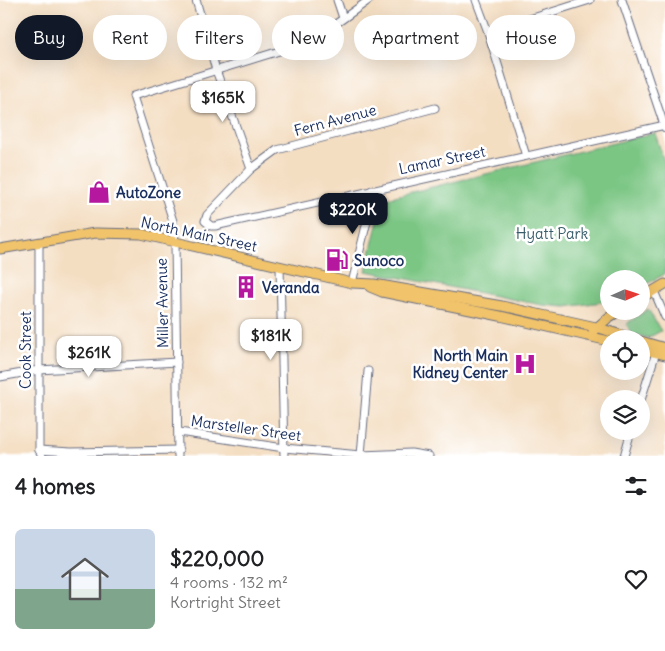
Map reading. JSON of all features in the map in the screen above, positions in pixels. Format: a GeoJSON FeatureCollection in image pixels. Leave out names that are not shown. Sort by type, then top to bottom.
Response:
{"type":"FeatureCollection","features":[{"type":"Feature","properties":{"kind":"main road","name":"North Main Street"},"geometry":{"type":"LineString","coordinates":[[0,249],[95,233],[141,234],[357,283],[382,292],[500,316],[600,340]]}},
{"type":"Feature","properties":{"kind":"main road","name":"North Main Street"},"geometry":{"type":"LineString","coordinates":[[357,283],[374,284],[502,306],[606,330]]}},
{"type":"Feature","properties":{"kind":"main road"},"geometry":{"type":"LineString","coordinates":[[650,293],[665,284]]}},
{"type":"Feature","properties":{"kind":"main road"},"geometry":{"type":"LineString","coordinates":[[590,337],[596,327],[606,320]]}},
{"type":"Feature","properties":{"kind":"street"},"geometry":{"type":"LineString","coordinates":[[196,0],[216,70],[251,169]]}},
{"type":"Feature","properties":{"kind":"street"},"geometry":{"type":"LineString","coordinates":[[337,0],[342,15]]}},
{"type":"Feature","properties":{"kind":"street"},"geometry":{"type":"LineString","coordinates":[[344,17],[369,0]]}},
{"type":"Feature","properties":{"kind":"street"},"geometry":{"type":"LineString","coordinates":[[476,0],[487,29]]}},
{"type":"Feature","properties":{"kind":"street"},"geometry":{"type":"LineString","coordinates":[[542,15],[590,0]]}},
{"type":"Feature","properties":{"kind":"street"},"geometry":{"type":"LineString","coordinates":[[622,0],[665,126]]}},
{"type":"Feature","properties":{"kind":"street"},"geometry":{"type":"LineString","coordinates":[[216,70],[272,53]]}},
{"type":"Feature","properties":{"kind":"street"},"geometry":{"type":"LineString","coordinates":[[497,60],[526,156]]}},
{"type":"Feature","properties":{"kind":"street","name":"Miller Avenue"},"geometry":{"type":"LineString","coordinates":[[178,453],[175,242],[173,221],[133,96],[216,70]]}},
{"type":"Feature","properties":{"kind":"street","name":"Fern Avenue"},"geometry":{"type":"LineString","coordinates":[[207,215],[251,169],[277,150],[435,108]]}},
{"type":"Feature","properties":{"kind":"street","name":"Lamar Street"},"geometry":{"type":"LineString","coordinates":[[207,215],[205,221],[210,226],[215,226],[665,126]]}},
{"type":"Feature","properties":{"kind":"street"},"geometry":{"type":"LineString","coordinates":[[357,283],[372,201],[372,190]]}},
{"type":"Feature","properties":{"kind":"street","name":"Cook Street"},"geometry":{"type":"LineString","coordinates":[[39,242],[40,453]]}},
{"type":"Feature","properties":{"kind":"street"},"geometry":{"type":"LineString","coordinates":[[280,266],[284,456]]}},
{"type":"Feature","properties":{"kind":"street"},"geometry":{"type":"LineString","coordinates":[[654,291],[665,317]]}},
{"type":"Feature","properties":{"kind":"street"},"geometry":{"type":"LineString","coordinates":[[645,390],[661,350]]}},
{"type":"Feature","properties":{"kind":"street"},"geometry":{"type":"LineString","coordinates":[[0,377],[39,370],[177,362]]}},
{"type":"Feature","properties":{"kind":"street"},"geometry":{"type":"LineString","coordinates":[[360,455],[368,371]]}},
{"type":"Feature","properties":{"kind":"street","name":"Marsteller Street"},"geometry":{"type":"LineString","coordinates":[[179,432],[284,448],[360,455],[411,453],[430,456]]}},
{"type":"Feature","properties":{"kind":"street"},"geometry":{"type":"LineString","coordinates":[[624,456],[629,440]]}},
{"type":"Feature","properties":{"kind":"street"},"geometry":{"type":"LineString","coordinates":[[40,453],[178,453]]}},
{"type":"Feature","properties":{"kind":"green space","name":"Hyatt Park"},"geometry":{"type":"Polygon","coordinates":[[[655,133],[665,164],[665,274],[650,282],[650,270],[600,270],[600,302],[566,307],[542,305],[366,271],[383,199],[655,133]]]}},
{"type":"Feature","properties":{"kind":"green space"},"geometry":{"type":"Polygon","coordinates":[[[650,312],[661,331],[650,337],[650,330],[630,330],[627,325],[632,320],[650,320],[650,312]]]}},
{"type":"Feature","properties":{"kind":"place","name":"AutoZone"},"geometry":{"type":"Point","coordinates":[99,192]}},
{"type":"Feature","properties":{"kind":"place","name":"Sunoco"},"geometry":{"type":"Point","coordinates":[337,260]}},
{"type":"Feature","properties":{"kind":"place","name":"Veranda"},"geometry":{"type":"Point","coordinates":[246,287]}},
{"type":"Feature","properties":{"kind":"place","name":"North Main Kidney Center"},"geometry":{"type":"Point","coordinates":[525,364]}}]}
